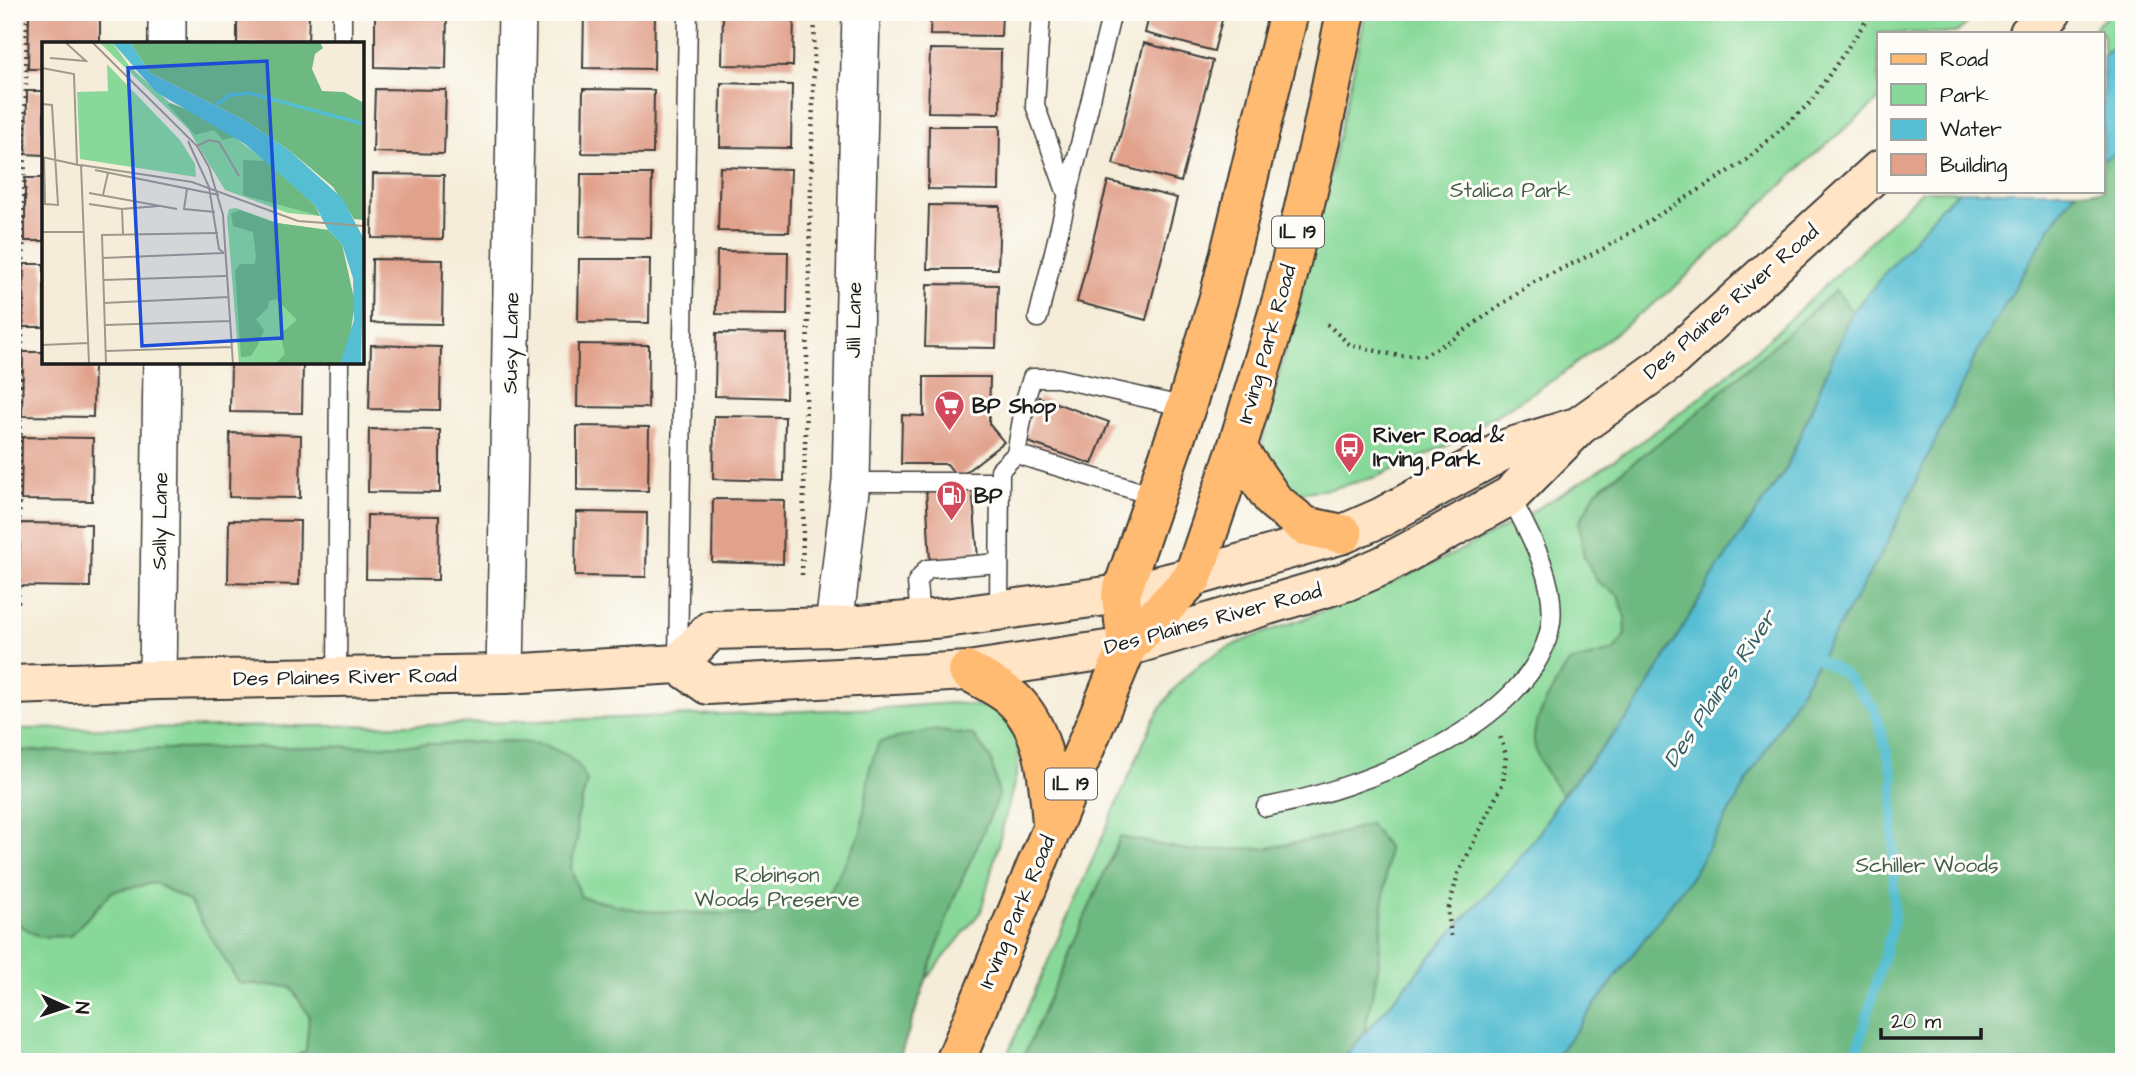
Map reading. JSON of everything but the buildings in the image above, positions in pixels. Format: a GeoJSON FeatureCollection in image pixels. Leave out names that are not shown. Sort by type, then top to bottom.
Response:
{"type":"FeatureCollection","features":[{"type":"Feature","properties":{"kind":"main road","name":"Irving Park Road"},"geometry":{"type":"LineString","coordinates":[[1127,647],[1121,594],[1186,407],[1220,294],[1289,12]]}},
{"type":"Feature","properties":{"kind":"main road","name":"Irving Park Road"},"geometry":{"type":"LineString","coordinates":[[955,1062],[1127,647],[1193,577],[1237,448],[1283,296],[1321,136],[1346,12]]}},
{"type":"Feature","properties":{"kind":"main road"},"geometry":{"type":"LineString","coordinates":[[2030,32],[2052,12]]}},
{"type":"Feature","properties":{"kind":"main road","name":"Des Plaines River Road"},"geometry":{"type":"LineString","coordinates":[[12,685],[505,674],[678,664],[708,685],[968,671],[1127,647],[1345,582],[1384,565],[1510,496],[1579,426],[1666,364],[1877,172]]}},
{"type":"Feature","properties":{"kind":"main road","name":"Des Plaines River Road"},"geometry":{"type":"LineString","coordinates":[[678,664],[711,631],[834,627],[920,620],[1121,594],[1193,577],[1343,534],[1382,517],[1508,448],[1579,426]]}},
{"type":"Feature","properties":{"kind":"main road"},"geometry":{"type":"LineString","coordinates":[[1237,448],[1274,501],[1306,526],[1343,534]]}},
{"type":"Feature","properties":{"kind":"main road"},"geometry":{"type":"LineString","coordinates":[[968,671],[1014,699],[1032,725],[1046,763],[1053,828]]}},
{"type":"Feature","properties":{"kind":"street"},"geometry":{"type":"LineString","coordinates":[[167,12],[167,42]]}},
{"type":"Feature","properties":{"kind":"street","name":"Susy Lane"},"geometry":{"type":"LineString","coordinates":[[505,674],[516,12]]}},
{"type":"Feature","properties":{"kind":"street","name":"Jill Lane"},"geometry":{"type":"LineString","coordinates":[[834,627],[851,482],[861,12]]}},
{"type":"Feature","properties":{"kind":"street","name":"Sally Lane"},"geometry":{"type":"LineString","coordinates":[[158,680],[162,364]]}},
{"type":"Feature","properties":{"kind":"lane"},"geometry":{"type":"LineString","coordinates":[[342,12],[342,42]]}},
{"type":"Feature","properties":{"kind":"lane"},"geometry":{"type":"LineString","coordinates":[[678,664],[688,12]]}},
{"type":"Feature","properties":{"kind":"lane"},"geometry":{"type":"LineString","coordinates":[[1041,12],[1035,105],[1068,197]]}},
{"type":"Feature","properties":{"kind":"lane"},"geometry":{"type":"LineString","coordinates":[[1038,318],[1112,12]]}},
{"type":"Feature","properties":{"kind":"lane"},"geometry":{"type":"LineString","coordinates":[[337,677],[339,364]]}},
{"type":"Feature","properties":{"kind":"lane"},"geometry":{"type":"LineString","coordinates":[[999,611],[1000,470],[1016,454],[1032,378],[1058,378],[1186,407]]}},
{"type":"Feature","properties":{"kind":"lane"},"geometry":{"type":"LineString","coordinates":[[1016,454],[1154,496]]}},
{"type":"Feature","properties":{"kind":"lane"},"geometry":{"type":"LineString","coordinates":[[851,482],[1000,482]]}},
{"type":"Feature","properties":{"kind":"lane"},"geometry":{"type":"LineString","coordinates":[[1266,807],[1345,788],[1441,745],[1493,710],[1532,671],[1545,645],[1551,620],[1550,595],[1541,563],[1510,496]]}},
{"type":"Feature","properties":{"kind":"lane"},"geometry":{"type":"LineString","coordinates":[[920,620],[917,582],[927,569],[999,563]]}},
{"type":"Feature","properties":{"kind":"path"},"geometry":{"type":"LineString","coordinates":[[12,605],[18,604],[27,12]]}},
{"type":"Feature","properties":{"kind":"path"},"geometry":{"type":"LineString","coordinates":[[802,583],[815,12]]}},
{"type":"Feature","properties":{"kind":"path"},"geometry":{"type":"LineString","coordinates":[[1327,324],[1350,345],[1399,356],[1424,355],[1450,341],[1532,283],[1607,247],[1744,162],[1810,103],[1872,12]]}},
{"type":"Feature","properties":{"kind":"path"},"geometry":{"type":"LineString","coordinates":[[1451,936],[1448,911],[1458,873],[1503,783],[1506,755],[1493,710]]}},
{"type":"Feature","properties":{"kind":"green space","name":"Stalica Park"},"geometry":{"type":"Polygon","coordinates":[[[1366,12],[1981,12],[1957,32],[1877,32],[1877,102],[1808,160],[1674,288],[1561,375],[1446,446],[1376,477],[1330,489],[1297,493],[1274,482],[1263,462],[1263,438],[1328,184],[1366,12]]]}},
{"type":"Feature","properties":{"kind":"green space"},"geometry":{"type":"Polygon","coordinates":[[[2111,12],[2124,12],[2124,37],[2104,56],[2104,32],[2090,32],[2111,12]]]}},
{"type":"Feature","properties":{"kind":"green space","name":"Schiller Woods"},"geometry":{"type":"Polygon","coordinates":[[[2124,148],[2124,1062],[1552,1062],[1693,874],[1979,347],[2052,225],[2075,192],[2104,192],[2104,159],[2124,148]]]}},
{"type":"Feature","properties":{"kind":"green space"},"geometry":{"type":"Polygon","coordinates":[[[1921,192],[1958,192],[1941,207],[1541,830],[1508,872],[1465,917],[1340,1062],[1004,1062],[1153,721],[1170,694],[1186,676],[1231,646],[1416,572],[1516,521],[1565,492],[1659,429],[1704,395],[1813,297],[1921,192]]]}},
{"type":"Feature","properties":{"kind":"green space"},"geometry":{"type":"Polygon","coordinates":[[[1836,290],[1852,312],[1786,469],[1718,568],[1634,710],[1562,795],[1535,749],[1534,733],[1541,712],[1569,662],[1613,651],[1626,634],[1625,617],[1618,595],[1598,582],[1584,557],[1579,523],[1596,491],[1690,419],[1836,290]]]}},
{"type":"Feature","properties":{"kind":"green space","name":"Robinson Woods Preserve"},"geometry":{"type":"Polygon","coordinates":[[[951,703],[984,707],[1006,717],[1017,738],[1017,772],[981,911],[926,980],[898,1062],[12,1062],[12,729],[428,725],[885,708],[951,703]]]}},
{"type":"Feature","properties":{"kind":"green space","name":"Robinson Woods Preserve"},"geometry":{"type":"Polygon","coordinates":[[[932,730],[973,735],[991,759],[999,796],[954,898],[898,1062],[284,1062],[306,1051],[309,1015],[290,987],[239,983],[189,901],[155,883],[113,891],[70,936],[40,937],[12,921],[12,751],[377,746],[513,741],[545,745],[567,755],[580,767],[587,781],[576,823],[578,833],[571,868],[581,897],[643,911],[752,915],[828,895],[861,832],[870,767],[879,742],[932,730]]]}},
{"type":"Feature","properties":{"kind":"green space"},"geometry":{"type":"Polygon","coordinates":[[[1370,824],[1388,848],[1378,968],[1364,1033],[1340,1062],[1021,1062],[1120,837],[1191,851],[1267,848],[1327,837],[1370,824]]]}},
{"type":"Feature","properties":{"kind":"water"},"geometry":{"type":"Polygon","coordinates":[[[2124,37],[2124,148],[2104,159],[2104,56],[2124,37]]]}},
{"type":"Feature","properties":{"kind":"water","name":"Des Plaines River"},"geometry":{"type":"Polygon","coordinates":[[[1958,192],[2075,192],[2052,225],[1980,347],[1883,551],[1693,874],[1552,1062],[1340,1062],[1465,917],[1508,872],[1541,830],[1556,803],[1634,710],[1718,568],[1786,469],[1852,312],[1941,207],[1958,192]]]}},
{"type":"Feature","properties":{"kind":"waterway"},"geometry":{"type":"LineString","coordinates":[[1809,654],[1843,673],[1874,708],[1893,774],[1894,920],[1854,1062]]}},
{"type":"Feature","properties":{"kind":"place","name":"BP Shop"},"geometry":{"type":"Point","coordinates":[949,433]}},
{"type":"Feature","properties":{"kind":"place","name":"River Road & Irving Park"},"geometry":{"type":"Point","coordinates":[1350,474]}},
{"type":"Feature","properties":{"kind":"place","name":"BP"},"geometry":{"type":"Point","coordinates":[951,523]}}]}
